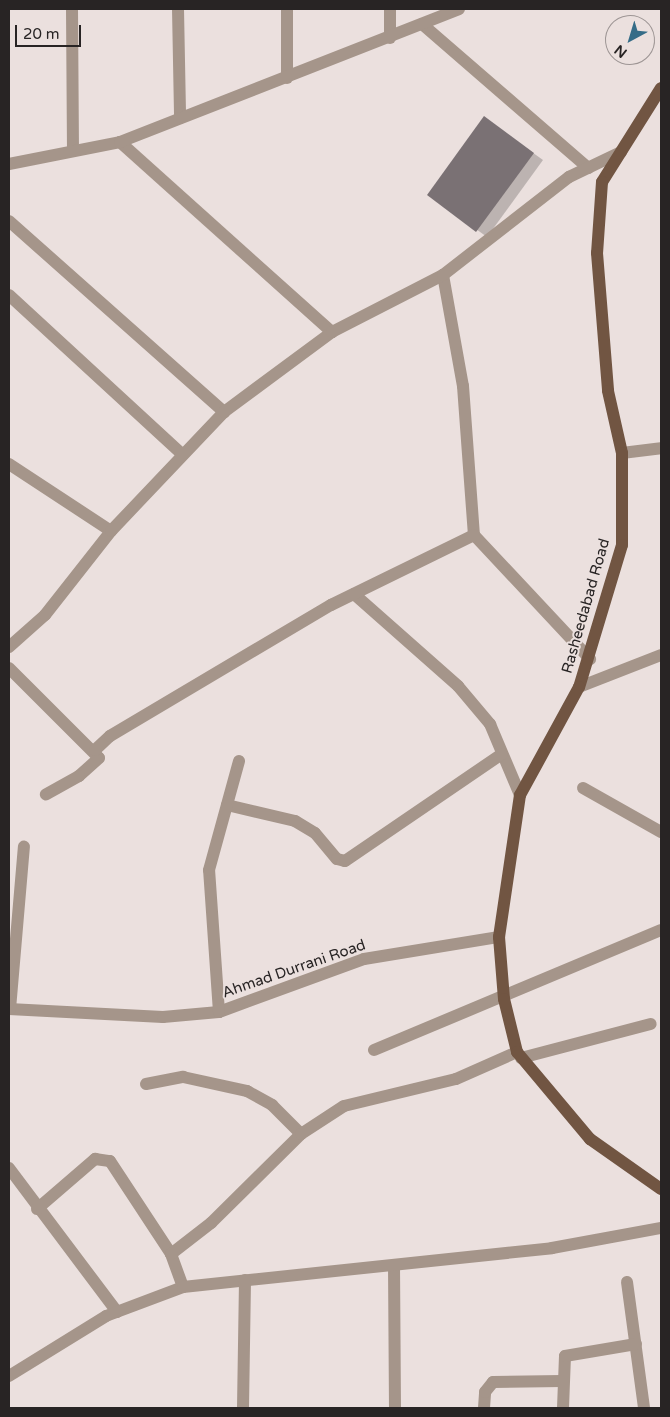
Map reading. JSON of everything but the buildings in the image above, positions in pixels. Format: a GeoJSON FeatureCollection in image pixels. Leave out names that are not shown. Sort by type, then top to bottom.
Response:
{"type":"FeatureCollection","features":[{"type":"Feature","properties":{"kind":"main road","name":"Rasheedabad Road"},"geometry":{"type":"LineString","coordinates":[[661,88],[602,182],[597,253],[608,391],[622,453],[622,545],[590,659],[579,687],[520,795],[499,937],[504,999],[519,1055],[590,1138],[661,1189]]}},
{"type":"Feature","properties":{"kind":"street"},"geometry":{"type":"LineString","coordinates":[[72,9],[74,150]]}},
{"type":"Feature","properties":{"kind":"street"},"geometry":{"type":"LineString","coordinates":[[178,9],[180,118]]}},
{"type":"Feature","properties":{"kind":"street"},"geometry":{"type":"LineString","coordinates":[[287,9],[287,78]]}},
{"type":"Feature","properties":{"kind":"street"},"geometry":{"type":"LineString","coordinates":[[390,9],[390,38]]}},
{"type":"Feature","properties":{"kind":"street"},"geometry":{"type":"LineString","coordinates":[[9,164],[120,142],[390,38],[458,9]]}},
{"type":"Feature","properties":{"kind":"street"},"geometry":{"type":"LineString","coordinates":[[422,24],[588,168]]}},
{"type":"Feature","properties":{"kind":"street"},"geometry":{"type":"LineString","coordinates":[[120,142],[332,332]]}},
{"type":"Feature","properties":{"kind":"street"},"geometry":{"type":"LineString","coordinates":[[9,647],[45,615],[111,531],[182,454],[224,412],[332,332],[444,275],[588,168],[621,152]]}},
{"type":"Feature","properties":{"kind":"street"},"geometry":{"type":"LineString","coordinates":[[9,221],[224,412]]}},
{"type":"Feature","properties":{"kind":"street"},"geometry":{"type":"LineString","coordinates":[[444,275],[463,386],[474,535],[590,659]]}},
{"type":"Feature","properties":{"kind":"street"},"geometry":{"type":"LineString","coordinates":[[9,295],[182,454]]}},
{"type":"Feature","properties":{"kind":"street"},"geometry":{"type":"LineString","coordinates":[[622,453],[661,448]]}},
{"type":"Feature","properties":{"kind":"street"},"geometry":{"type":"LineString","coordinates":[[9,464],[111,531]]}},
{"type":"Feature","properties":{"kind":"street"},"geometry":{"type":"LineString","coordinates":[[95,750],[110,736],[354,594],[474,535]]}},
{"type":"Feature","properties":{"kind":"street"},"geometry":{"type":"LineString","coordinates":[[354,594],[458,686],[490,724],[520,795]]}},
{"type":"Feature","properties":{"kind":"street"},"geometry":{"type":"LineString","coordinates":[[579,687],[661,655]]}},
{"type":"Feature","properties":{"kind":"street"},"geometry":{"type":"LineString","coordinates":[[9,668],[95,750],[97,764],[46,794]]}},
{"type":"Feature","properties":{"kind":"street"},"geometry":{"type":"LineString","coordinates":[[227,805],[295,821],[315,833],[337,859],[345,861],[502,754]]}},
{"type":"Feature","properties":{"kind":"street"},"geometry":{"type":"LineString","coordinates":[[219,1012],[209,870],[239,761]]}},
{"type":"Feature","properties":{"kind":"street"},"geometry":{"type":"LineString","coordinates":[[583,788],[661,832]]}},
{"type":"Feature","properties":{"kind":"street"},"geometry":{"type":"LineString","coordinates":[[9,1009],[24,846]]}},
{"type":"Feature","properties":{"kind":"street"},"geometry":{"type":"LineString","coordinates":[[374,1050],[474,1005],[504,999],[661,930]]}},
{"type":"Feature","properties":{"kind":"street","name":"Ahmad Durrani Road"},"geometry":{"type":"LineString","coordinates":[[9,1009],[163,1017],[219,1012],[364,960],[499,937]]}},
{"type":"Feature","properties":{"kind":"street"},"geometry":{"type":"LineString","coordinates":[[171,1254],[210,1223],[301,1134],[344,1106],[456,1080],[519,1055],[651,1024]]}},
{"type":"Feature","properties":{"kind":"street"},"geometry":{"type":"LineString","coordinates":[[146,1084],[182,1077],[247,1091],[272,1105],[301,1134]]}},
{"type":"Feature","properties":{"kind":"street"},"geometry":{"type":"LineString","coordinates":[[37,1209],[96,1159],[104,1159],[171,1254],[183,1287]]}},
{"type":"Feature","properties":{"kind":"street"},"geometry":{"type":"LineString","coordinates":[[9,1168],[37,1209],[117,1312]]}},
{"type":"Feature","properties":{"kind":"street"},"geometry":{"type":"LineString","coordinates":[[9,1376],[117,1312],[183,1287],[552,1248],[661,1228]]}},
{"type":"Feature","properties":{"kind":"street"},"geometry":{"type":"LineString","coordinates":[[394,1264],[395,1408]]}},
{"type":"Feature","properties":{"kind":"street"},"geometry":{"type":"LineString","coordinates":[[243,1408],[245,1280]]}},
{"type":"Feature","properties":{"kind":"street"},"geometry":{"type":"LineString","coordinates":[[627,1282],[644,1408]]}},
{"type":"Feature","properties":{"kind":"street"},"geometry":{"type":"LineString","coordinates":[[563,1408],[561,1362],[571,1353],[636,1344]]}},
{"type":"Feature","properties":{"kind":"street"},"geometry":{"type":"LineString","coordinates":[[484,1408],[484,1392],[493,1382],[562,1381]]}}]}
